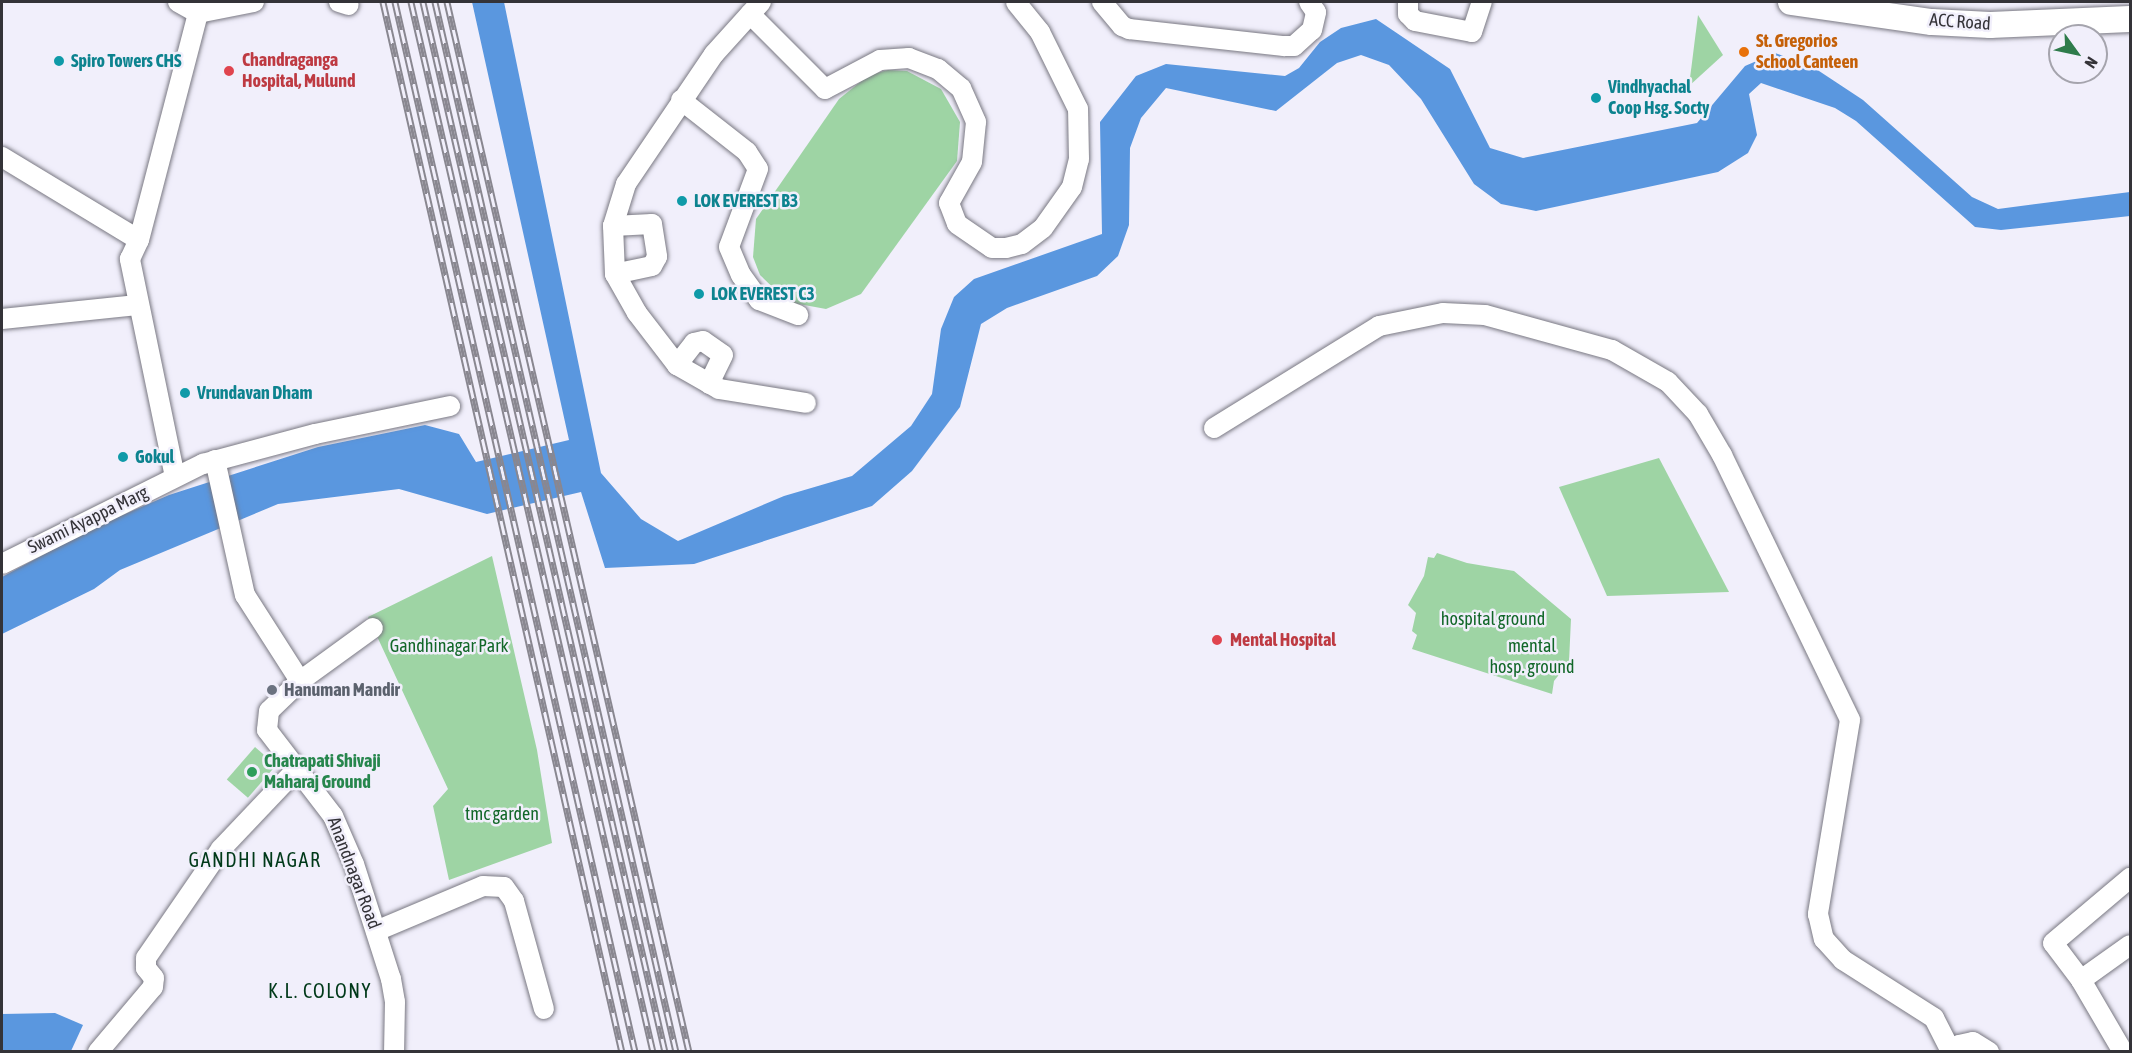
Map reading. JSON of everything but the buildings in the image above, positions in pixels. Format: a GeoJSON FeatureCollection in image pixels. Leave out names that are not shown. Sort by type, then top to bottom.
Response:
{"type":"FeatureCollection","features":[{"type":"Feature","properties":{"kind":"street"},"geometry":{"type":"LineString","coordinates":[[178,2],[198,13],[254,2]]}},
{"type":"Feature","properties":{"kind":"street"},"geometry":{"type":"LineString","coordinates":[[806,403],[709,384],[677,365],[637,313],[615,274],[613,226],[626,184],[681,100],[755,8],[825,89],[880,60],[909,58],[938,69],[961,88],[976,122],[972,162],[949,203],[957,224],[992,248],[1006,248],[1022,244],[1043,228],[1072,187],[1079,159],[1078,109],[1040,32],[1016,2]]}},
{"type":"Feature","properties":{"kind":"street"},"geometry":{"type":"LineString","coordinates":[[1102,2],[1116,20],[1129,29],[1294,46],[1312,30],[1316,12],[1310,2]]}},
{"type":"Feature","properties":{"kind":"street"},"geometry":{"type":"LineString","coordinates":[[1408,2],[1408,14],[1415,21],[1472,32],[1482,2]]}},
{"type":"Feature","properties":{"kind":"street","name":"ACC Road"},"geometry":{"type":"LineString","coordinates":[[1791,2],[1932,21],[1990,25],[2130,19]]}},
{"type":"Feature","properties":{"kind":"street"},"geometry":{"type":"LineString","coordinates":[[176,477],[137,305],[130,259],[139,240],[198,13]]}},
{"type":"Feature","properties":{"kind":"street"},"geometry":{"type":"LineString","coordinates":[[681,100],[747,152],[758,169],[729,247],[741,275],[759,300],[798,315]]}},
{"type":"Feature","properties":{"kind":"street"},"geometry":{"type":"LineString","coordinates":[[2,157],[139,240]]}},
{"type":"Feature","properties":{"kind":"street"},"geometry":{"type":"LineString","coordinates":[[613,226],[652,224],[657,257],[652,266],[615,274]]}},
{"type":"Feature","properties":{"kind":"street"},"geometry":{"type":"LineString","coordinates":[[2,319],[137,305]]}},
{"type":"Feature","properties":{"kind":"street"},"geometry":{"type":"LineString","coordinates":[[1214,428],[1378,326],[1443,313],[1485,315],[1612,350],[1668,382],[1698,414],[1722,455],[1850,720],[1818,914],[1824,939],[1843,960],[1934,1018],[1952,1052],[1959,1045],[1973,1042],[1989,1052]]}},
{"type":"Feature","properties":{"kind":"street"},"geometry":{"type":"LineString","coordinates":[[677,365],[694,343],[703,341],[723,355],[709,384]]}},
{"type":"Feature","properties":{"kind":"street","name":"Swami Ayappa Marg"},"geometry":{"type":"LineString","coordinates":[[2,564],[176,477],[217,468],[315,434],[450,406]]}},
{"type":"Feature","properties":{"kind":"street"},"geometry":{"type":"LineString","coordinates":[[217,468],[251,610],[300,681],[373,628]]}},
{"type":"Feature","properties":{"kind":"street","name":"Anandnagar Road"},"geometry":{"type":"LineString","coordinates":[[300,681],[269,711],[265,720],[267,730],[333,816],[376,931],[395,1002],[394,1052]]}},
{"type":"Feature","properties":{"kind":"street"},"geometry":{"type":"LineString","coordinates":[[98,1052],[153,987],[154,978],[146,968],[146,958],[221,849],[298,768]]}},
{"type":"Feature","properties":{"kind":"street"},"geometry":{"type":"LineString","coordinates":[[2122,1052],[2081,980],[2053,943],[2130,878]]}},
{"type":"Feature","properties":{"kind":"street"},"geometry":{"type":"LineString","coordinates":[[376,931],[483,886],[504,887],[514,901],[544,1009]]}},
{"type":"Feature","properties":{"kind":"street"},"geometry":{"type":"LineString","coordinates":[[2081,980],[2130,945]]}},
{"type":"Feature","properties":{"kind":"green space"},"geometry":{"type":"Polygon","coordinates":[[[1698,15],[1723,55],[1689,86],[1698,15]]]}},
{"type":"Feature","properties":{"kind":"green space"},"geometry":{"type":"Polygon","coordinates":[[[888,70],[907,71],[941,89],[960,122],[957,161],[861,294],[826,309],[788,302],[760,275],[753,257],[756,219],[839,99],[869,75],[888,70]]]}},
{"type":"Feature","properties":{"kind":"green space"},"geometry":{"type":"Polygon","coordinates":[[[1659,458],[1729,592],[1607,596],[1559,487],[1659,458]]]}},
{"type":"Feature","properties":{"kind":"green space","name":"hospital ground"},"geometry":{"type":"Polygon","coordinates":[[[1437,553],[1467,563],[1514,571],[1571,619],[1569,662],[1554,681],[1552,694],[1412,649],[1417,635],[1412,631],[1416,613],[1408,605],[1424,576],[1428,557],[1434,558],[1437,553]]]}},
{"type":"Feature","properties":{"kind":"green space","name":"Gandhinagar Park"},"geometry":{"type":"Polygon","coordinates":[[[492,556],[537,750],[552,843],[449,880],[433,806],[448,789],[368,617],[492,556]]]}},
{"type":"Feature","properties":{"kind":"green space","name":"Chatrapati Shivaji Maharaj Ground"},"geometry":{"type":"Polygon","coordinates":[[[255,747],[276,765],[248,798],[227,779],[255,747]]]}},
{"type":"Feature","properties":{"kind":"water"},"geometry":{"type":"Polygon","coordinates":[[[472,2],[504,2],[601,473],[641,519],[678,541],[784,496],[852,476],[911,426],[932,394],[941,329],[954,297],[974,279],[1102,234],[1100,122],[1136,76],[1166,64],[1285,76],[1299,68],[1320,42],[1341,28],[1376,19],[1450,69],[1490,148],[1523,158],[1697,123],[1745,66],[1775,53],[1813,67],[1863,100],[1972,197],[1998,209],[2130,192],[2130,216],[2001,230],[1975,227],[1856,121],[1835,108],[1761,83],[1749,94],[1757,135],[1748,153],[1718,172],[1536,211],[1501,204],[1474,184],[1421,99],[1389,65],[1361,55],[1337,63],[1276,111],[1166,88],[1141,118],[1130,148],[1129,225],[1118,256],[1097,276],[1007,308],[981,324],[960,407],[912,471],[872,506],[694,564],[605,568],[581,492],[487,514],[399,489],[278,504],[120,570],[94,589],[2,634],[2,577],[95,527],[169,495],[318,447],[425,425],[459,434],[476,462],[569,440],[472,2]]]}},
{"type":"Feature","properties":{"kind":"water"},"geometry":{"type":"Polygon","coordinates":[[[55,1013],[83,1025],[71,1051],[2,1051],[2,1014],[55,1013]]]}},
{"type":"Feature","properties":{"kind":"railway"},"geometry":{"type":"LineString","coordinates":[[383,2],[622,1052]]}},
{"type":"Feature","properties":{"kind":"railway"},"geometry":{"type":"LineString","coordinates":[[395,2],[635,1052]]}},
{"type":"Feature","properties":{"kind":"railway"},"geometry":{"type":"LineString","coordinates":[[411,2],[653,1052]]}},
{"type":"Feature","properties":{"kind":"railway"},"geometry":{"type":"LineString","coordinates":[[423,2],[665,1052]]}},
{"type":"Feature","properties":{"kind":"railway"},"geometry":{"type":"LineString","coordinates":[[435,2],[676,1052]]}},
{"type":"Feature","properties":{"kind":"railway"},"geometry":{"type":"LineString","coordinates":[[447,2],[689,1052]]}},
{"type":"Feature","properties":{"kind":"place","name":"St. Gregorios School Canteen"},"geometry":{"type":"Point","coordinates":[1744,52]}},
{"type":"Feature","properties":{"kind":"place","name":"Spiro Towers CHS"},"geometry":{"type":"Point","coordinates":[59,61]}},
{"type":"Feature","properties":{"kind":"place","name":"Chandraganga Hospital, Mulund"},"geometry":{"type":"Point","coordinates":[229,71]}},
{"type":"Feature","properties":{"kind":"place","name":"Vindhyachal Coop Hsg. Socty"},"geometry":{"type":"Point","coordinates":[1596,98]}},
{"type":"Feature","properties":{"kind":"place","name":"LOK EVEREST B3"},"geometry":{"type":"Point","coordinates":[682,201]}},
{"type":"Feature","properties":{"kind":"place","name":"LOK EVEREST C3"},"geometry":{"type":"Point","coordinates":[699,294]}},
{"type":"Feature","properties":{"kind":"place","name":"Vrundavan Dham"},"geometry":{"type":"Point","coordinates":[185,393]}},
{"type":"Feature","properties":{"kind":"place","name":"Gokul"},"geometry":{"type":"Point","coordinates":[123,457]}},
{"type":"Feature","properties":{"kind":"place","name":"Mental Hospital"},"geometry":{"type":"Point","coordinates":[1217,640]}},
{"type":"Feature","properties":{"kind":"place","name":"Hanuman Mandir"},"geometry":{"type":"Point","coordinates":[272,690]}},
{"type":"Feature","properties":{"kind":"place","name":"Chatrapati Shivaji Maharaj Ground"},"geometry":{"type":"Point","coordinates":[252,772]}},
{"type":"Feature","properties":{"kind":"district","name":"GANDHI NAGAR"},"geometry":{"type":"Point","coordinates":[255,859]}},
{"type":"Feature","properties":{"kind":"district","name":"K.L. COLONY"},"geometry":{"type":"Point","coordinates":[320,990]}},
{"type":"Feature","properties":{"kind":"park label","name":"mental hosp. ground"},"geometry":{"type":"Point","coordinates":[1532,657]}},
{"type":"Feature","properties":{"kind":"park label","name":"tmc garden"},"geometry":{"type":"Point","coordinates":[502,814]}}]}
